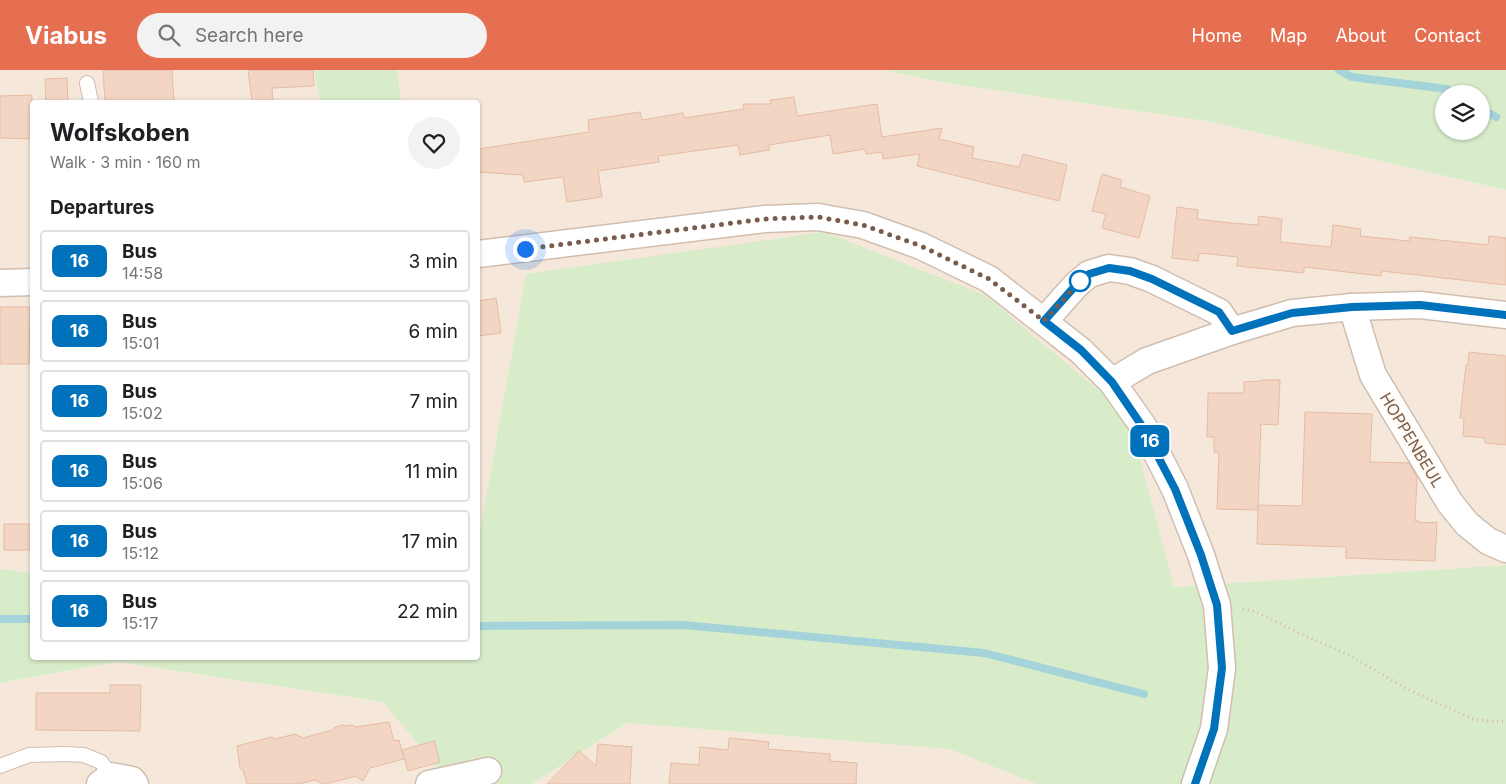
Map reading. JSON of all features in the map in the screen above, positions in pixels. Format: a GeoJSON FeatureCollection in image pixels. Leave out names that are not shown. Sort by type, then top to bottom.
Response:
{"type":"FeatureCollection","features":[{"type":"Feature","properties":{"kind":"street"},"geometry":{"type":"LineString","coordinates":[[480,254],[765,219],[818,217],[863,225],[921,246],[989,279],[1081,350],[1112,382],[1142,426],[1175,489],[1201,555],[1217,605],[1222,668],[1214,729],[1194,784]]}},
{"type":"Feature","properties":{"kind":"street"},"geometry":{"type":"LineString","coordinates":[[1044,321],[1076,285],[1089,274],[1109,268],[1130,271],[1152,279],[1219,312],[1232,331]]}},
{"type":"Feature","properties":{"kind":"street"},"geometry":{"type":"LineString","coordinates":[[0,284],[30,282]]}},
{"type":"Feature","properties":{"kind":"street"},"geometry":{"type":"LineString","coordinates":[[1112,382],[1147,361],[1232,331],[1292,313],[1352,307],[1420,305],[1506,315]]}},
{"type":"Feature","properties":{"kind":"street","name":"HOPPENBEUL"},"geometry":{"type":"LineString","coordinates":[[1352,307],[1373,375],[1450,503],[1467,524],[1488,541],[1506,550]]}},
{"type":"Feature","properties":{"kind":"street"},"geometry":{"type":"LineString","coordinates":[[430,784],[488,772]]}},
{"type":"Feature","properties":{"kind":"lane"},"geometry":{"type":"LineString","coordinates":[[87,83],[91,100]]}},
{"type":"Feature","properties":{"kind":"lane"},"geometry":{"type":"LineString","coordinates":[[0,766],[29,755],[84,755],[101,762],[115,781]]}},
{"type":"Feature","properties":{"kind":"path"},"geometry":{"type":"LineString","coordinates":[[1217,605],[1254,611],[1349,655],[1407,689],[1476,720],[1506,722]]}},
{"type":"Feature","properties":{"kind":"shaded area"},"geometry":{"type":"Polygon","coordinates":[[[0,70],[314,70],[320,100],[30,100],[30,573],[0,569],[0,70]]]}},
{"type":"Feature","properties":{"kind":"shaded area"},"geometry":{"type":"Polygon","coordinates":[[[397,70],[883,70],[940,82],[1212,122],[1506,190],[1506,565],[1174,587],[1129,416],[526,274],[480,531],[480,100],[401,100],[397,70]]]}},
{"type":"Feature","properties":{"kind":"shaded area"},"geometry":{"type":"Polygon","coordinates":[[[117,662],[383,702],[451,784],[0,784],[0,683],[117,662]]]}},
{"type":"Feature","properties":{"kind":"shaded area"},"geometry":{"type":"Polygon","coordinates":[[[627,723],[949,749],[1037,784],[532,784],[627,723]]]}},
{"type":"Feature","properties":{"kind":"green space"},"geometry":{"type":"Polygon","coordinates":[[[314,70],[397,70],[401,100],[320,100],[314,70]]]}},
{"type":"Feature","properties":{"kind":"green space"},"geometry":{"type":"Polygon","coordinates":[[[883,70],[1506,70],[1506,190],[1212,122],[940,82],[883,70]]]}},
{"type":"Feature","properties":{"kind":"green space"},"geometry":{"type":"Polygon","coordinates":[[[824,232],[985,295],[1129,416],[1174,587],[1506,565],[1506,784],[1037,784],[949,749],[627,723],[532,784],[451,784],[383,702],[117,662],[0,683],[0,569],[30,573],[30,660],[480,660],[480,531],[526,274],[824,232]]]}},
{"type":"Feature","properties":{"kind":"building"},"geometry":{"type":"Polygon","coordinates":[[[103,70],[172,70],[174,100],[105,100],[103,70]]]}},
{"type":"Feature","properties":{"kind":"building"},"geometry":{"type":"Polygon","coordinates":[[[248,70],[313,70],[314,86],[272,88],[273,100],[252,100],[248,70]]]}},
{"type":"Feature","properties":{"kind":"building"},"geometry":{"type":"Polygon","coordinates":[[[67,78],[68,100],[46,100],[45,79],[67,78]]]}},
{"type":"Feature","properties":{"kind":"building"},"geometry":{"type":"Polygon","coordinates":[[[32,95],[32,100],[30,100],[30,139],[0,138],[0,96],[32,95]]]}},
{"type":"Feature","properties":{"kind":"building"},"geometry":{"type":"Polygon","coordinates":[[[794,97],[797,116],[877,104],[882,137],[942,128],[939,139],[974,147],[972,158],[1019,167],[1023,154],[1067,165],[1059,201],[917,166],[920,154],[883,159],[882,152],[866,154],[865,149],[833,154],[830,135],[769,145],[769,150],[740,155],[738,145],[658,156],[659,162],[598,171],[602,197],[567,202],[563,177],[524,182],[523,175],[480,172],[480,149],[589,132],[588,120],[640,112],[642,120],[683,113],[684,118],[744,109],[743,104],[771,104],[770,100],[794,97]]]}},
{"type":"Feature","properties":{"kind":"building"},"geometry":{"type":"Polygon","coordinates":[[[1102,174],[1122,180],[1120,187],[1150,196],[1139,238],[1102,228],[1106,214],[1092,211],[1102,174]]]}},
{"type":"Feature","properties":{"kind":"building"},"geometry":{"type":"Polygon","coordinates":[[[1177,207],[1198,210],[1197,219],[1231,223],[1258,225],[1259,216],[1282,219],[1280,242],[1331,247],[1333,225],[1361,229],[1360,236],[1409,241],[1410,237],[1488,245],[1489,236],[1506,238],[1506,285],[1382,271],[1381,276],[1304,267],[1304,273],[1237,266],[1238,257],[1199,253],[1198,261],[1172,258],[1177,207]]]}},
{"type":"Feature","properties":{"kind":"building"},"geometry":{"type":"Polygon","coordinates":[[[496,298],[501,333],[480,336],[480,301],[496,298]]]}},
{"type":"Feature","properties":{"kind":"building"},"geometry":{"type":"Polygon","coordinates":[[[0,307],[30,307],[29,364],[0,364],[0,307]]]}},
{"type":"Feature","properties":{"kind":"building"},"geometry":{"type":"Polygon","coordinates":[[[1469,352],[1506,356],[1506,445],[1485,443],[1485,438],[1463,436],[1464,418],[1460,418],[1469,352]]]}},
{"type":"Feature","properties":{"kind":"building"},"geometry":{"type":"Polygon","coordinates":[[[1280,380],[1278,425],[1261,424],[1258,510],[1217,509],[1219,453],[1214,452],[1214,437],[1207,437],[1208,393],[1244,393],[1244,382],[1280,380]]]}},
{"type":"Feature","properties":{"kind":"building"},"geometry":{"type":"Polygon","coordinates":[[[1305,412],[1372,414],[1370,462],[1409,463],[1417,477],[1415,521],[1419,521],[1419,523],[1437,522],[1435,561],[1346,558],[1346,547],[1257,544],[1258,505],[1302,506],[1305,412]]]}},
{"type":"Feature","properties":{"kind":"building"},"geometry":{"type":"Polygon","coordinates":[[[4,524],[30,524],[30,550],[4,550],[4,524]]]}},
{"type":"Feature","properties":{"kind":"building"},"geometry":{"type":"Polygon","coordinates":[[[110,685],[141,685],[140,731],[36,730],[36,693],[110,693],[110,685]]]}},
{"type":"Feature","properties":{"kind":"building"},"geometry":{"type":"Polygon","coordinates":[[[389,722],[394,741],[399,740],[404,759],[370,768],[363,781],[356,776],[326,784],[315,780],[298,784],[247,784],[243,770],[240,768],[237,746],[272,737],[275,739],[295,734],[303,738],[333,730],[335,727],[343,725],[356,727],[389,722]]]}},
{"type":"Feature","properties":{"kind":"building"},"geometry":{"type":"Polygon","coordinates":[[[729,738],[769,742],[768,749],[830,754],[830,761],[857,763],[856,784],[669,784],[671,763],[699,765],[700,747],[728,750],[729,738]]]}},
{"type":"Feature","properties":{"kind":"building"},"geometry":{"type":"Polygon","coordinates":[[[434,741],[440,762],[408,771],[402,750],[434,741]]]}},
{"type":"Feature","properties":{"kind":"building"},"geometry":{"type":"Polygon","coordinates":[[[598,744],[632,747],[630,784],[547,784],[579,751],[596,766],[598,744]]]}},
{"type":"Feature","properties":{"kind":"waterway"},"geometry":{"type":"LineString","coordinates":[[1339,70],[1352,77],[1435,87]]}},
{"type":"Feature","properties":{"kind":"waterway"},"geometry":{"type":"LineString","coordinates":[[1490,114],[1496,117]]}},
{"type":"Feature","properties":{"kind":"waterway"},"geometry":{"type":"LineString","coordinates":[[0,619],[30,619]]}},
{"type":"Feature","properties":{"kind":"waterway"},"geometry":{"type":"LineString","coordinates":[[480,626],[683,625],[984,653],[1144,694]]}},
{"type":"Feature","properties":{"kind":"bus line","name":"16"},"geometry":{"type":"LineString","coordinates":[[1195,784],[1214,729],[1222,668],[1217,605],[1201,555],[1175,489],[1142,426],[1112,382],[1081,350],[1044,321],[1076,285],[1089,274],[1109,268],[1130,271],[1152,279],[1219,312],[1232,331],[1292,313],[1352,307],[1420,305],[1506,315]]}},
{"type":"Feature","properties":{"kind":"route"},"geometry":{"type":"LineString","coordinates":[[525,249],[765,219],[818,217],[863,225],[921,246],[989,279],[1044,321],[1080,281]]}}]}
